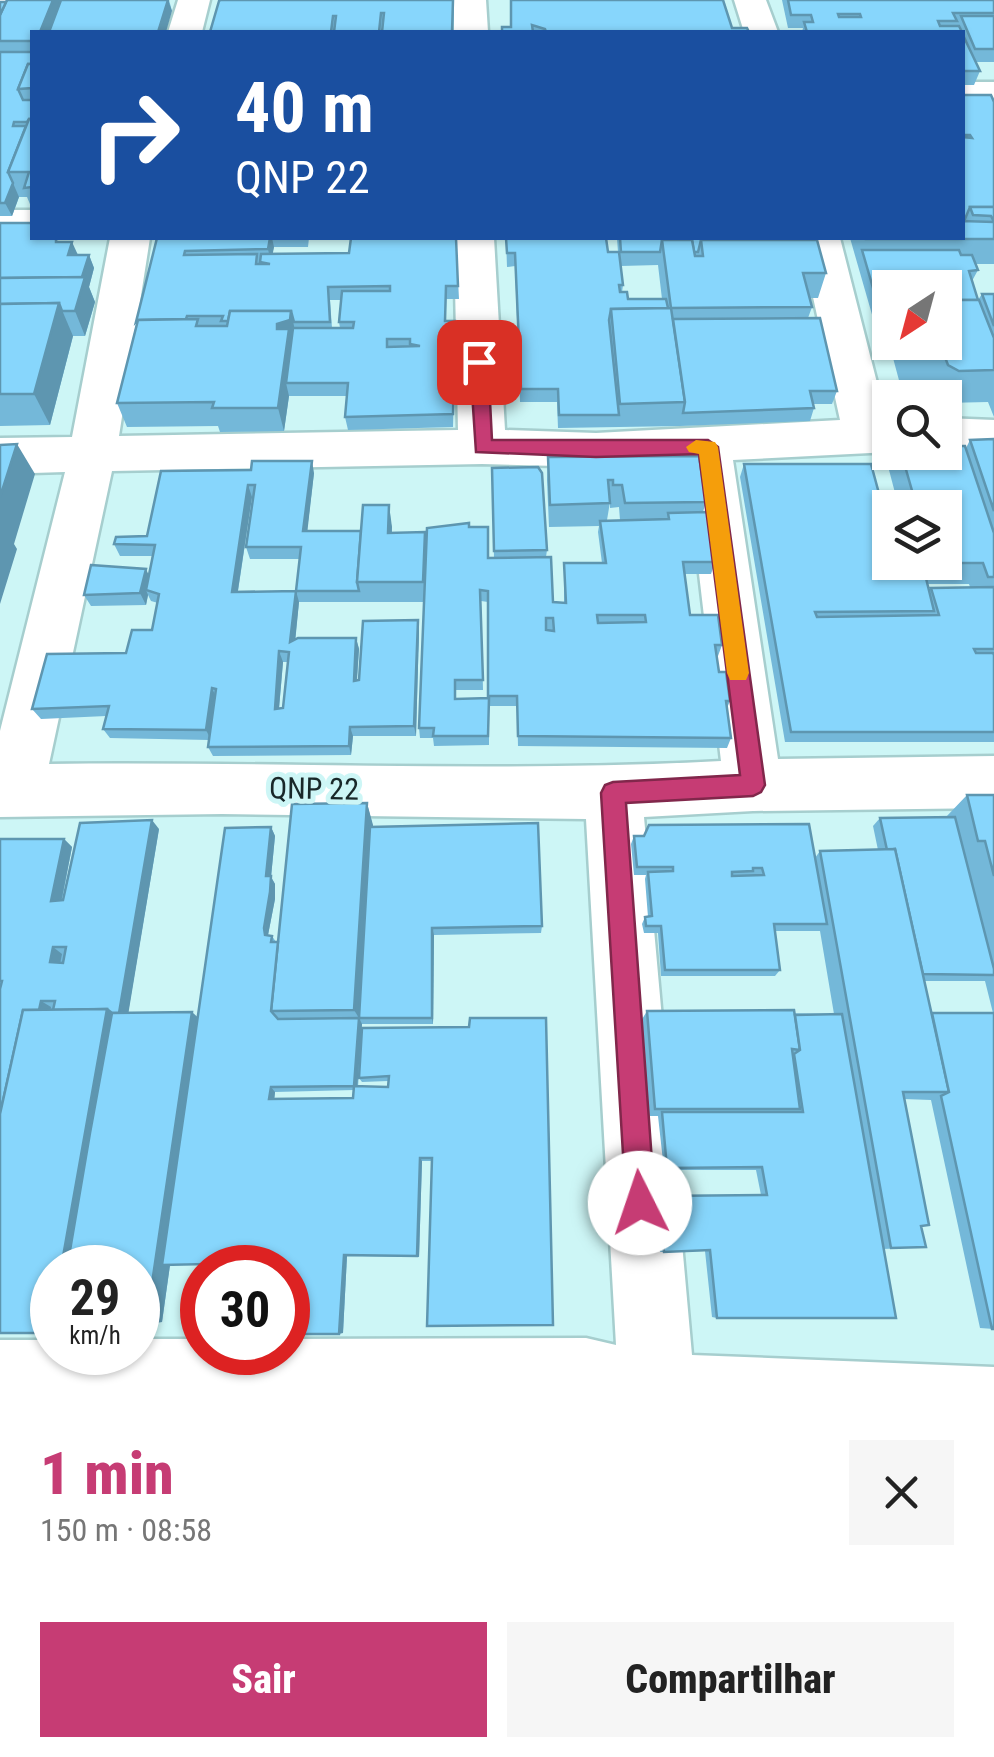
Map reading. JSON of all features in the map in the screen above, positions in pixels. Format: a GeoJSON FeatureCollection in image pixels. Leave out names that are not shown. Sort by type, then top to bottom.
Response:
{"type":"FeatureCollection","features":[{"type":"Feature","properties":{"kind":"street"},"geometry":{"type":"LineString","coordinates":[[0,1],[122,0]]}},
{"type":"Feature","properties":{"kind":"street"},"geometry":{"type":"LineString","coordinates":[[186,30],[194,0]]}},
{"type":"Feature","properties":{"kind":"street"},"geometry":{"type":"LineString","coordinates":[[470,0],[472,30]]}},
{"type":"Feature","properties":{"kind":"street"},"geometry":{"type":"LineString","coordinates":[[750,0],[760,30]]}},
{"type":"Feature","properties":{"kind":"street"},"geometry":{"type":"LineString","coordinates":[[965,93],[994,93]]}},
{"type":"Feature","properties":{"kind":"street"},"geometry":{"type":"LineString","coordinates":[[0,222],[30,222]]}},
{"type":"Feature","properties":{"kind":"street","name":"QNP 22"},"geometry":{"type":"LineString","coordinates":[[130,240],[92,458],[7,790],[613,793],[753,785],[994,782]]}},
{"type":"Feature","properties":{"kind":"street"},"geometry":{"type":"LineString","coordinates":[[474,240],[482,447]]}},
{"type":"Feature","properties":{"kind":"street"},"geometry":{"type":"LineString","coordinates":[[821,240],[872,412]]}},
{"type":"Feature","properties":{"kind":"street"},"geometry":{"type":"LineString","coordinates":[[0,456],[92,458],[482,447],[596,450],[872,435]]}},
{"type":"Feature","properties":{"kind":"street"},"geometry":{"type":"LineString","coordinates":[[962,436],[994,437]]}},
{"type":"Feature","properties":{"kind":"street"},"geometry":{"type":"LineString","coordinates":[[708,447],[753,785]]}},
{"type":"Feature","properties":{"kind":"street"},"geometry":{"type":"LineString","coordinates":[[613,793],[656,1399]]}},
{"type":"Feature","properties":{"kind":"street"},"geometry":{"type":"LineString","coordinates":[[0,1378],[586,1376],[656,1399],[994,1406]]}},
{"type":"Feature","properties":{"kind":"building"},"geometry":{"type":"Polygon","coordinates":[[[7,0],[53,0],[41,30],[30,30],[30,41],[0,41],[0,15],[7,0]]]}},
{"type":"Feature","properties":{"kind":"building"},"geometry":{"type":"Polygon","coordinates":[[[61,0],[168,0],[159,30],[50,30],[61,0]]]}},
{"type":"Feature","properties":{"kind":"building"},"geometry":{"type":"Polygon","coordinates":[[[453,0],[452,30],[382,30],[381,13],[379,30],[334,30],[333,16],[331,30],[211,30],[219,1],[453,0]]]}},
{"type":"Feature","properties":{"kind":"building"},"geometry":{"type":"Polygon","coordinates":[[[511,0],[723,0],[732,28],[748,30],[545,30],[532,25],[533,30],[502,30],[511,27],[511,0]]]}},
{"type":"Feature","properties":{"kind":"building"},"geometry":{"type":"Polygon","coordinates":[[[788,0],[994,0],[994,13],[953,13],[957,21],[938,21],[940,26],[959,26],[961,30],[806,30],[804,22],[813,22],[811,15],[791,15],[788,0]],[[838,14],[839,17],[861,17],[860,14],[838,14]]]}},
{"type":"Feature","properties":{"kind":"building"},"geometry":{"type":"Polygon","coordinates":[[[961,16],[994,16],[994,49],[975,49],[961,16]]]}},
{"type":"Feature","properties":{"kind":"building"},"geometry":{"type":"Polygon","coordinates":[[[965,39],[980,71],[965,71],[965,39]]]}},
{"type":"Feature","properties":{"kind":"building"},"geometry":{"type":"Polygon","coordinates":[[[0,52],[30,52],[30,64],[18,89],[23,100],[30,100],[30,119],[14,122],[13,126],[26,126],[8,172],[13,183],[5,203],[0,203],[0,52]]]}},
{"type":"Feature","properties":{"kind":"building"},"geometry":{"type":"Polygon","coordinates":[[[28,64],[30,64],[30,88],[18,89],[28,64]]]}},
{"type":"Feature","properties":{"kind":"building"},"geometry":{"type":"Polygon","coordinates":[[[965,95],[991,95],[994,207],[970,207],[965,219],[965,137],[972,138],[965,135],[965,95]]]}},
{"type":"Feature","properties":{"kind":"building"},"geometry":{"type":"Polygon","coordinates":[[[30,119],[30,187],[24,188],[29,172],[8,172],[30,119]]]}},
{"type":"Feature","properties":{"kind":"building"},"geometry":{"type":"Polygon","coordinates":[[[970,207],[994,207],[994,222],[991,216],[973,215],[970,207]]]}},
{"type":"Feature","properties":{"kind":"building"},"geometry":{"type":"Polygon","coordinates":[[[965,221],[994,222],[994,239],[965,239],[965,221]]]}},
{"type":"Feature","properties":{"kind":"building"},"geometry":{"type":"Polygon","coordinates":[[[0,223],[30,223],[30,240],[72,242],[68,255],[89,255],[82,277],[0,278],[0,223]]]}},
{"type":"Feature","properties":{"kind":"building"},"geometry":{"type":"Polygon","coordinates":[[[156,240],[270,240],[268,249],[185,251],[184,255],[257,254],[256,264],[270,264],[260,262],[261,254],[349,253],[351,240],[456,240],[458,286],[446,286],[445,321],[455,321],[453,414],[345,417],[348,383],[286,383],[293,328],[353,328],[354,322],[339,322],[342,291],[390,291],[390,286],[328,287],[330,322],[294,322],[291,311],[230,311],[228,321],[221,321],[223,316],[138,320],[156,240]],[[387,339],[387,347],[420,346],[410,344],[410,339],[387,339]]]}},
{"type":"Feature","properties":{"kind":"building"},"geometry":{"type":"Polygon","coordinates":[[[506,240],[606,240],[608,252],[619,252],[623,285],[619,285],[620,292],[627,292],[628,299],[666,299],[668,308],[611,309],[619,415],[559,415],[558,389],[521,389],[515,253],[507,253],[506,240]]]}},
{"type":"Feature","properties":{"kind":"building"},"geometry":{"type":"Polygon","coordinates":[[[620,240],[662,240],[660,252],[621,252],[620,240]]]}},
{"type":"Feature","properties":{"kind":"building"},"geometry":{"type":"Polygon","coordinates":[[[662,240],[692,240],[695,256],[703,256],[701,240],[817,240],[826,273],[803,273],[812,307],[671,308],[662,240]]]}},
{"type":"Feature","properties":{"kind":"building"},"geometry":{"type":"Polygon","coordinates":[[[692,240],[701,240],[698,252],[694,252],[692,240]]]}},
{"type":"Feature","properties":{"kind":"building"},"geometry":{"type":"Polygon","coordinates":[[[862,250],[959,250],[961,255],[972,255],[978,270],[969,271],[978,300],[962,300],[962,270],[872,270],[872,284],[862,250]]]}},
{"type":"Feature","properties":{"kind":"building"},"geometry":{"type":"Polygon","coordinates":[[[85,277],[75,311],[62,311],[59,303],[0,304],[0,278],[85,277]]]}},
{"type":"Feature","properties":{"kind":"building"},"geometry":{"type":"Polygon","coordinates":[[[982,294],[994,294],[994,326],[982,294]]]}},
{"type":"Feature","properties":{"kind":"building"},"geometry":{"type":"Polygon","coordinates":[[[962,300],[979,300],[994,338],[994,370],[959,371],[946,360],[962,360],[962,300]]]}},
{"type":"Feature","properties":{"kind":"building"},"geometry":{"type":"Polygon","coordinates":[[[59,303],[34,394],[0,394],[0,304],[59,303]]]}},
{"type":"Feature","properties":{"kind":"building"},"geometry":{"type":"Polygon","coordinates":[[[671,308],[685,402],[620,404],[611,309],[671,308]]]}},
{"type":"Feature","properties":{"kind":"building"},"geometry":{"type":"Polygon","coordinates":[[[230,311],[291,311],[290,320],[277,324],[277,329],[289,329],[278,408],[212,408],[214,402],[117,403],[138,320],[198,319],[196,326],[227,326],[230,311]]]}},
{"type":"Feature","properties":{"kind":"building"},"geometry":{"type":"Polygon","coordinates":[[[820,318],[837,391],[810,391],[814,408],[683,413],[685,402],[673,319],[820,318]]]}},
{"type":"Feature","properties":{"kind":"building"},"geometry":{"type":"Polygon","coordinates":[[[994,439],[994,511],[970,440],[994,439]]]}},
{"type":"Feature","properties":{"kind":"building"},"geometry":{"type":"Polygon","coordinates":[[[17,444],[0,497],[0,445],[17,444]]]}},
{"type":"Feature","properties":{"kind":"building"},"geometry":{"type":"Polygon","coordinates":[[[965,446],[994,533],[994,577],[988,577],[983,563],[962,563],[962,490],[912,490],[906,470],[962,470],[965,446]]]}},
{"type":"Feature","properties":{"kind":"building"},"geometry":{"type":"Polygon","coordinates":[[[699,456],[706,502],[625,503],[622,485],[613,485],[613,480],[608,480],[610,503],[550,505],[548,457],[699,456]]]}},
{"type":"Feature","properties":{"kind":"building"},"geometry":{"type":"Polygon","coordinates":[[[252,461],[312,461],[303,531],[361,531],[359,591],[296,591],[290,642],[298,638],[356,638],[354,681],[359,680],[363,621],[418,620],[414,726],[350,727],[349,746],[208,747],[216,689],[212,688],[206,730],[103,729],[109,706],[32,709],[47,654],[126,653],[132,630],[152,630],[159,594],[146,590],[155,545],[114,544],[116,537],[147,536],[161,471],[251,470],[252,461]],[[248,485],[232,592],[296,591],[301,547],[246,547],[255,485],[248,485]],[[279,651],[275,709],[283,708],[289,652],[279,651]]]}},
{"type":"Feature","properties":{"kind":"building"},"geometry":{"type":"Polygon","coordinates":[[[744,464],[871,464],[878,490],[872,490],[872,580],[926,580],[934,611],[815,612],[817,617],[939,615],[931,588],[994,587],[994,649],[974,649],[976,653],[994,655],[994,732],[791,732],[744,464]]]}},
{"type":"Feature","properties":{"kind":"building"},"geometry":{"type":"Polygon","coordinates":[[[538,467],[542,473],[547,550],[494,551],[492,468],[538,467]]]}},
{"type":"Feature","properties":{"kind":"building"},"geometry":{"type":"Polygon","coordinates":[[[363,505],[389,505],[388,533],[425,532],[423,582],[357,582],[363,505]]]}},
{"type":"Feature","properties":{"kind":"building"},"geometry":{"type":"Polygon","coordinates":[[[707,512],[715,562],[683,562],[690,615],[718,615],[722,645],[715,645],[719,672],[726,672],[731,738],[518,736],[517,696],[488,696],[488,591],[480,590],[483,680],[455,680],[455,699],[489,698],[488,736],[433,736],[434,728],[419,728],[427,528],[469,523],[469,527],[488,527],[488,558],[551,557],[553,602],[566,603],[564,563],[606,563],[600,521],[669,519],[668,513],[707,512]],[[597,615],[598,623],[646,622],[645,615],[597,615]],[[546,618],[546,630],[554,631],[553,618],[546,618]]]}},
{"type":"Feature","properties":{"kind":"building"},"geometry":{"type":"Polygon","coordinates":[[[91,565],[146,569],[140,593],[84,595],[91,565]]]}},
{"type":"Feature","properties":{"kind":"building"},"geometry":{"type":"Polygon","coordinates":[[[967,795],[994,795],[994,876],[985,841],[978,841],[967,795]]]}},
{"type":"Feature","properties":{"kind":"building"},"geometry":{"type":"Polygon","coordinates":[[[367,803],[354,1010],[271,1011],[292,804],[367,803]]]}},
{"type":"Feature","properties":{"kind":"building"},"geometry":{"type":"Polygon","coordinates":[[[955,817],[994,975],[923,974],[895,849],[887,850],[880,818],[955,817]]]}},
{"type":"Feature","properties":{"kind":"building"},"geometry":{"type":"Polygon","coordinates":[[[152,820],[119,1013],[107,1009],[53,1010],[55,1001],[41,1001],[39,1010],[23,1010],[0,1114],[0,839],[64,839],[51,901],[63,900],[80,823],[152,820]],[[53,947],[50,962],[63,963],[66,947],[53,947]]]}},
{"type":"Feature","properties":{"kind":"building"},"geometry":{"type":"Polygon","coordinates":[[[538,823],[542,926],[432,928],[432,1018],[359,1018],[370,827],[538,823]]]}},
{"type":"Feature","properties":{"kind":"building"},"geometry":{"type":"Polygon","coordinates":[[[809,824],[827,924],[774,924],[780,970],[665,970],[661,926],[646,926],[645,917],[652,916],[648,872],[673,871],[673,867],[637,867],[634,836],[644,836],[649,825],[809,824]],[[762,868],[732,872],[732,876],[764,875],[762,868]]]}},
{"type":"Feature","properties":{"kind":"building"},"geometry":{"type":"Polygon","coordinates":[[[271,827],[266,876],[271,876],[270,892],[264,928],[265,935],[272,936],[271,942],[278,942],[271,1011],[278,1019],[359,1018],[354,1086],[388,1087],[389,1076],[359,1078],[362,1028],[469,1027],[470,1018],[546,1018],[553,1325],[427,1326],[432,1158],[420,1158],[417,1256],[344,1255],[339,1334],[310,1334],[310,1245],[180,1245],[180,1265],[162,1265],[225,828],[271,827]],[[354,1086],[271,1087],[269,1099],[353,1098],[354,1086]]]}},
{"type":"Feature","properties":{"kind":"building"},"geometry":{"type":"Polygon","coordinates":[[[895,849],[949,1092],[903,1092],[929,1225],[921,1226],[926,1247],[891,1248],[820,851],[895,849]]]}},
{"type":"Feature","properties":{"kind":"building"},"geometry":{"type":"Polygon","coordinates":[[[107,1009],[65,1245],[30,1245],[30,1333],[0,1333],[0,1114],[23,1010],[107,1009]]]}},
{"type":"Feature","properties":{"kind":"building"},"geometry":{"type":"Polygon","coordinates":[[[794,1010],[800,1050],[792,1049],[800,1109],[655,1109],[647,1011],[794,1010]]]}},
{"type":"Feature","properties":{"kind":"building"},"geometry":{"type":"Polygon","coordinates":[[[192,1012],[158,1245],[71,1245],[112,1013],[192,1012]]]}},
{"type":"Feature","properties":{"kind":"building"},"geometry":{"type":"Polygon","coordinates":[[[932,1013],[994,1013],[994,1329],[941,1096],[949,1092],[932,1013]]]}},
{"type":"Feature","properties":{"kind":"building"},"geometry":{"type":"Polygon","coordinates":[[[842,1014],[896,1318],[717,1318],[710,1250],[664,1252],[659,1196],[767,1195],[762,1167],[667,1168],[662,1112],[803,1112],[794,1054],[800,1050],[795,1015],[842,1014]]]}},
{"type":"Feature","properties":{"kind":"slow traffic"},"geometry":{"type":"LineString","coordinates":[[696,447],[708,447],[738,673]]}},
{"type":"Feature","properties":{"kind":"route"},"geometry":{"type":"LineString","coordinates":[[479,362],[482,447],[708,447],[753,785],[613,793],[640,1203]]}}]}
